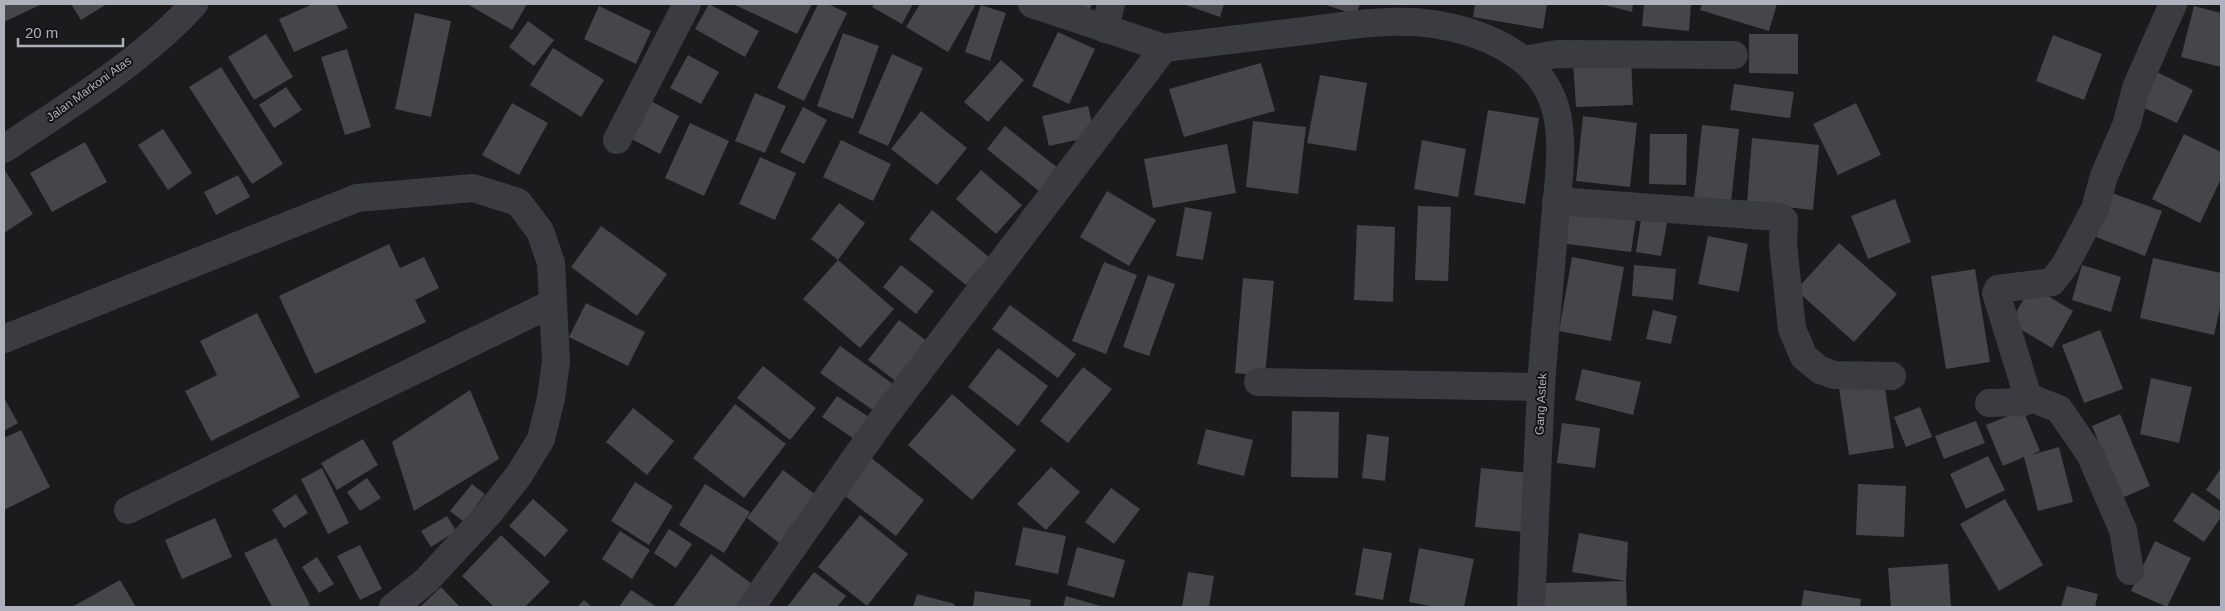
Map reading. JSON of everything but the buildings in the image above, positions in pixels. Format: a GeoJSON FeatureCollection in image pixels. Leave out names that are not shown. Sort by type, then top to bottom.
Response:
{"type":"FeatureCollection","features":[{"type":"Feature","properties":{"kind":"street","name":"Jalan Markoni Atas"},"geometry":{"type":"LineString","coordinates":[[4,149],[97,86],[177,22],[194,4]]}},
{"type":"Feature","properties":{"kind":"street"},"geometry":{"type":"LineString","coordinates":[[617,140],[687,4]]}},
{"type":"Feature","properties":{"kind":"street"},"geometry":{"type":"LineString","coordinates":[[751,607],[882,420],[1164,48],[1108,16],[1032,4]]}},
{"type":"Feature","properties":{"kind":"street"},"geometry":{"type":"LineString","coordinates":[[2028,397],[1996,293],[1998,289],[2052,282],[2065,265],[2095,209],[2104,176],[2127,123],[2136,88],[2173,4]]}},
{"type":"Feature","properties":{"kind":"street","name":"Gang Astek"},"geometry":{"type":"LineString","coordinates":[[1164,48],[1342,26],[1431,23],[1489,39],[1524,60],[1546,86],[1558,117],[1560,139],[1541,387],[1531,607]]}},
{"type":"Feature","properties":{"kind":"street"},"geometry":{"type":"LineString","coordinates":[[1524,60],[1557,54],[1734,55]]}},
{"type":"Feature","properties":{"kind":"street"},"geometry":{"type":"LineString","coordinates":[[4,339],[358,198],[473,188],[518,202],[540,231],[551,263],[556,362],[551,398],[541,439],[519,475],[489,513],[426,581],[393,607]]}},
{"type":"Feature","properties":{"kind":"street"},"geometry":{"type":"LineString","coordinates":[[1556,201],[1780,217],[1784,220],[1785,228],[1783,244],[1792,329],[1804,357],[1820,370],[1834,375],[1892,376]]}},
{"type":"Feature","properties":{"kind":"street"},"geometry":{"type":"LineString","coordinates":[[128,510],[553,303]]}},
{"type":"Feature","properties":{"kind":"street"},"geometry":{"type":"LineString","coordinates":[[1258,382],[1541,387]]}},
{"type":"Feature","properties":{"kind":"street"},"geometry":{"type":"LineString","coordinates":[[1990,403],[2024,402],[2028,397]]}},
{"type":"Feature","properties":{"kind":"street"},"geometry":{"type":"LineString","coordinates":[[2028,397],[2059,409],[2090,454],[2123,530],[2130,571]]}}]}
